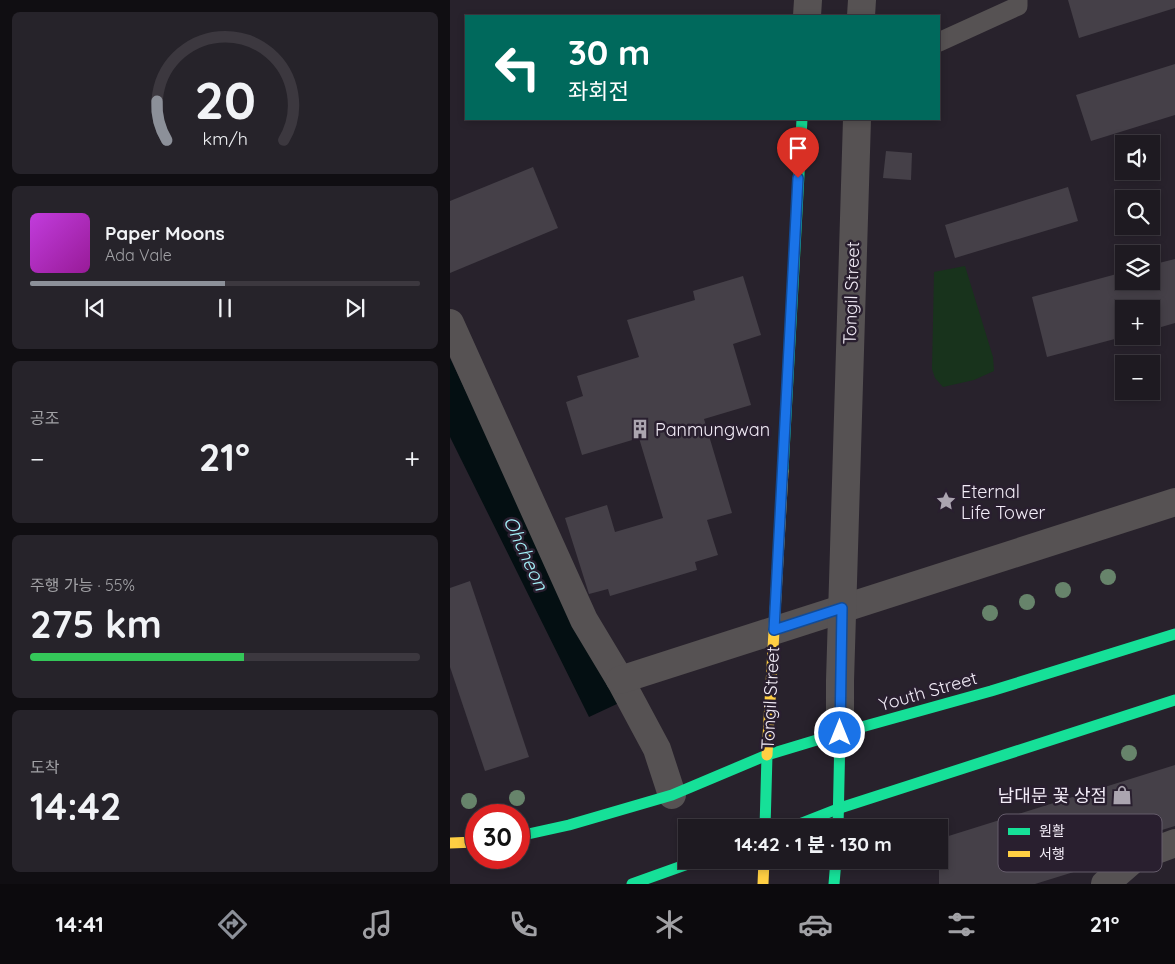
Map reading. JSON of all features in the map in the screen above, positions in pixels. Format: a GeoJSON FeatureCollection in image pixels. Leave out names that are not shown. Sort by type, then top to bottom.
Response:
{"type":"FeatureCollection","features":[{"type":"Feature","properties":{"kind":"main road","name":"Tongil Street"},"geometry":{"type":"LineString","coordinates":[[765,819],[767,755],[802,120]]}},
{"type":"Feature","properties":{"kind":"main road","name":"Youth Street"},"geometry":{"type":"LineString","coordinates":[[530,834],[568,825],[672,795],[767,755],[991,691],[1175,634]]}},
{"type":"Feature","properties":{"kind":"main road"},"geometry":{"type":"LineString","coordinates":[[812,819],[840,808],[1175,700]]}},
{"type":"Feature","properties":{"kind":"main road","name":"Tongil Street"},"geometry":{"type":"LineString","coordinates":[[839,819],[840,733]]}},
{"type":"Feature","properties":{"kind":"main road"},"geometry":{"type":"LineString","coordinates":[[450,843],[465,842]]}},
{"type":"Feature","properties":{"kind":"main road"},"geometry":{"type":"LineString","coordinates":[[632,884],[678,868]]}},
{"type":"Feature","properties":{"kind":"main road"},"geometry":{"type":"LineString","coordinates":[[762,884],[763,869]]}},
{"type":"Feature","properties":{"kind":"main road"},"geometry":{"type":"LineString","coordinates":[[834,884],[835,869]]}},
{"type":"Feature","properties":{"kind":"street"},"geometry":{"type":"LineString","coordinates":[[807,15],[808,0]]}},
{"type":"Feature","properties":{"kind":"street"},"geometry":{"type":"LineString","coordinates":[[861,15],[862,0]]}},
{"type":"Feature","properties":{"kind":"street","name":"Tongil Street"},"geometry":{"type":"LineString","coordinates":[[840,733],[856,120]]}},
{"type":"Feature","properties":{"kind":"street"},"geometry":{"type":"LineString","coordinates":[[450,322],[584,620],[620,680],[657,749],[672,795]]}},
{"type":"Feature","properties":{"kind":"street"},"geometry":{"type":"LineString","coordinates":[[620,680],[1175,502]]}},
{"type":"Feature","properties":{"kind":"street"},"geometry":{"type":"LineString","coordinates":[[1162,848],[1175,843]]}},
{"type":"Feature","properties":{"kind":"street"},"geometry":{"type":"LineString","coordinates":[[1105,884],[1119,872]]}},
{"type":"Feature","properties":{"kind":"lane"},"geometry":{"type":"LineString","coordinates":[[940,42],[1018,6],[1018,0]]}},
{"type":"Feature","properties":{"kind":"green space"},"geometry":{"type":"Polygon","coordinates":[[[965,266],[993,357],[994,371],[974,380],[943,387],[935,378],[932,369],[934,272],[965,266]]]}},
{"type":"Feature","properties":{"kind":"water","name":"Ohcheon"},"geometry":{"type":"Polygon","coordinates":[[[450,358],[561,590],[619,703],[589,717],[450,437],[450,358]]]}},
{"type":"Feature","properties":{"kind":"building"},"geometry":{"type":"Polygon","coordinates":[[[1068,0],[1175,0],[1175,8],[1079,38],[1068,0]]]}},
{"type":"Feature","properties":{"kind":"building"},"geometry":{"type":"Polygon","coordinates":[[[1175,64],[1175,115],[1091,141],[1076,95],[1175,64]]]}},
{"type":"Feature","properties":{"kind":"building"},"geometry":{"type":"Polygon","coordinates":[[[886,151],[912,153],[911,180],[883,178],[886,151]]]}},
{"type":"Feature","properties":{"kind":"building"},"geometry":{"type":"Polygon","coordinates":[[[533,167],[558,228],[450,273],[450,201],[533,167]]]}},
{"type":"Feature","properties":{"kind":"building"},"geometry":{"type":"Polygon","coordinates":[[[1068,187],[1078,221],[955,258],[945,225],[1068,187]]]}},
{"type":"Feature","properties":{"kind":"building"},"geometry":{"type":"Polygon","coordinates":[[[1175,259],[1175,323],[1160,327],[1160,300],[1115,300],[1115,339],[1047,357],[1032,297],[1115,274],[1115,290],[1160,290],[1160,263],[1175,259]]]}},
{"type":"Feature","properties":{"kind":"building","name":"Panmungwan"},"geometry":{"type":"Polygon","coordinates":[[[743,276],[761,335],[733,344],[751,405],[704,419],[732,513],[707,520],[718,555],[695,562],[697,570],[610,596],[608,589],[589,594],[565,518],[607,505],[615,532],[663,518],[639,438],[582,455],[566,402],[583,396],[577,376],[639,357],[627,320],[695,300],[693,291],[743,276]]]}},
{"type":"Feature","properties":{"kind":"building"},"geometry":{"type":"Polygon","coordinates":[[[470,581],[529,757],[485,771],[450,667],[450,588],[470,581]]]}},
{"type":"Feature","properties":{"kind":"building"},"geometry":{"type":"Polygon","coordinates":[[[1175,765],[1175,826],[1162,830],[1162,814],[1019,814],[1175,765]]]}},
{"type":"Feature","properties":{"kind":"building"},"geometry":{"type":"Polygon","coordinates":[[[998,820],[998,872],[1074,872],[1035,884],[939,884],[939,869],[948,869],[948,836],[998,820]]]}},
{"type":"Feature","properties":{"kind":"traffic: fast"},"geometry":{"type":"LineString","coordinates":[[783,471],[802,120]]}},
{"type":"Feature","properties":{"kind":"traffic: fast"},"geometry":{"type":"LineString","coordinates":[[840,733],[991,691],[1175,634]]}},
{"type":"Feature","properties":{"kind":"traffic: fast"},"geometry":{"type":"LineString","coordinates":[[840,808],[1175,700]]}},
{"type":"Feature","properties":{"kind":"traffic: fast"},"geometry":{"type":"LineString","coordinates":[[530,834],[569,825],[672,795],[767,755],[840,733],[838,819]]}},
{"type":"Feature","properties":{"kind":"traffic: fast"},"geometry":{"type":"LineString","coordinates":[[765,819],[767,755]]}},
{"type":"Feature","properties":{"kind":"traffic: fast"},"geometry":{"type":"LineString","coordinates":[[812,819],[840,808]]}},
{"type":"Feature","properties":{"kind":"traffic: fast"},"geometry":{"type":"LineString","coordinates":[[632,884],[678,868]]}},
{"type":"Feature","properties":{"kind":"traffic: fast"},"geometry":{"type":"LineString","coordinates":[[834,884],[835,869]]}},
{"type":"Feature","properties":{"kind":"traffic: slow"},"geometry":{"type":"LineString","coordinates":[[767,755],[783,471]]}},
{"type":"Feature","properties":{"kind":"traffic: slow"},"geometry":{"type":"LineString","coordinates":[[450,843],[465,842]]}},
{"type":"Feature","properties":{"kind":"traffic: slow"},"geometry":{"type":"LineString","coordinates":[[763,884],[764,869]]}},
{"type":"Feature","properties":{"kind":"place","name":"Panmungwan"},"geometry":{"type":"Point","coordinates":[640,429]}},
{"type":"Feature","properties":{"kind":"place","name":"Eternal Life Tower"},"geometry":{"type":"Point","coordinates":[946,501]}},
{"type":"Feature","properties":{"kind":"place","name":"남대문 꽃 상점"},"geometry":{"type":"Point","coordinates":[1122,795]}},
{"type":"Feature","properties":{"kind":"route"},"geometry":{"type":"LineString","coordinates":[[798,178],[774,630],[842,608],[840,733]]}}]}
